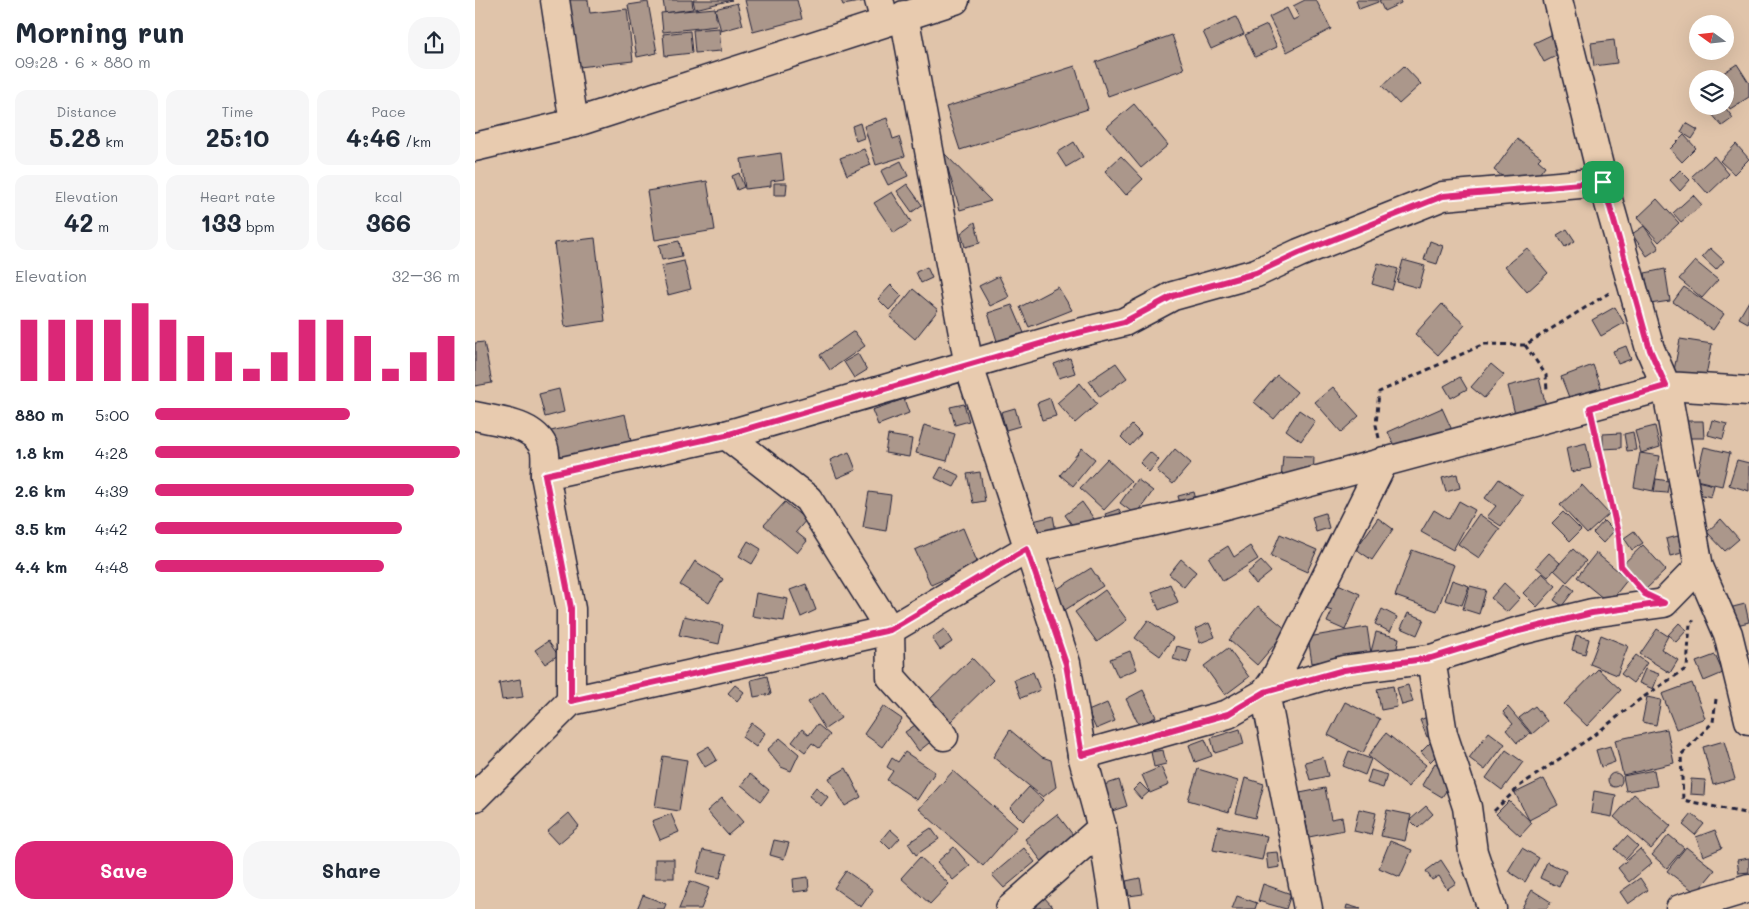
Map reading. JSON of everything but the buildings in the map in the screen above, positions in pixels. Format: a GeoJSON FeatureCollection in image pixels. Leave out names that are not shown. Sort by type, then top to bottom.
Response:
{"type":"FeatureCollection","features":[{"type":"Feature","properties":{"kind":"street"},"geometry":{"type":"LineString","coordinates":[[555,0],[575,123]]}},
{"type":"Feature","properties":{"kind":"street"},"geometry":{"type":"LineString","coordinates":[[475,147],[575,123],[889,12],[955,0]]}},
{"type":"Feature","properties":{"kind":"street"},"geometry":{"type":"LineString","coordinates":[[1558,0],[1603,182],[1632,279],[1650,350],[1666,386],[1699,567],[1728,634],[1749,720]]}},
{"type":"Feature","properties":{"kind":"street"},"geometry":{"type":"LineString","coordinates":[[889,12],[969,366],[1066,664],[1082,755],[1102,828],[1115,909]]}},
{"type":"Feature","properties":{"kind":"street"},"geometry":{"type":"LineString","coordinates":[[545,475],[726,435],[1074,334],[1124,322],[1173,296],[1256,273],[1299,253],[1443,196],[1603,182]]}},
{"type":"Feature","properties":{"kind":"street"},"geometry":{"type":"LineString","coordinates":[[475,797],[571,701],[890,630],[1027,549],[1210,509],[1384,461],[1551,419],[1666,386],[1749,391]]}},
{"type":"Feature","properties":{"kind":"street"},"geometry":{"type":"LineString","coordinates":[[475,416],[517,426],[534,435],[544,446],[545,475],[571,608],[571,701]]}},
{"type":"Feature","properties":{"kind":"street"},"geometry":{"type":"LineString","coordinates":[[726,435],[808,498],[890,630],[891,677],[944,736]]}},
{"type":"Feature","properties":{"kind":"street"},"geometry":{"type":"LineString","coordinates":[[1308,909],[1265,692],[1275,679],[1384,461]]}},
{"type":"Feature","properties":{"kind":"street"},"geometry":{"type":"LineString","coordinates":[[1082,755],[1228,714],[1265,692],[1344,670],[1431,658],[1519,631],[1592,613],[1664,603],[1699,567]]}},
{"type":"Feature","properties":{"kind":"street"},"geometry":{"type":"LineString","coordinates":[[1431,658],[1443,734],[1467,807],[1473,852],[1492,909]]}},
{"type":"Feature","properties":{"kind":"street"},"geometry":{"type":"LineString","coordinates":[[1010,909],[1102,828]]}},
{"type":"Feature","properties":{"kind":"street"},"geometry":{"type":"LineString","coordinates":[[1680,909],[1749,888]]}},
{"type":"Feature","properties":{"kind":"path"},"geometry":{"type":"LineString","coordinates":[[1384,461],[1376,425],[1379,392],[1484,344],[1525,345],[1632,279]]}},
{"type":"Feature","properties":{"kind":"path"},"geometry":{"type":"LineString","coordinates":[[1525,345],[1545,376],[1551,419]]}},
{"type":"Feature","properties":{"kind":"path"},"geometry":{"type":"LineString","coordinates":[[1590,408],[1619,538],[1621,566],[1645,594],[1664,603],[1690,623]]}},
{"type":"Feature","properties":{"kind":"path"},"geometry":{"type":"LineString","coordinates":[[1690,623],[1697,618]]}},
{"type":"Feature","properties":{"kind":"path"},"geometry":{"type":"LineString","coordinates":[[1491,813],[1521,786],[1593,736],[1639,700],[1687,668],[1690,623]]}},
{"type":"Feature","properties":{"kind":"path"},"geometry":{"type":"LineString","coordinates":[[1716,696],[1713,722],[1681,755],[1683,800],[1749,814]]}},
{"type":"Feature","properties":{"kind":"route"},"geometry":{"type":"LineString","coordinates":[[1603,182],[1632,279],[1650,350],[1666,386],[1590,408],[1619,538],[1621,566],[1645,594],[1664,603],[1592,613],[1519,631],[1431,658],[1344,670],[1265,692],[1228,714],[1082,755],[1066,664],[1027,549],[890,630],[571,701],[571,608],[545,475],[726,435],[1074,334],[1124,322],[1173,296],[1256,273],[1299,253],[1443,196],[1603,182]]}}]}
